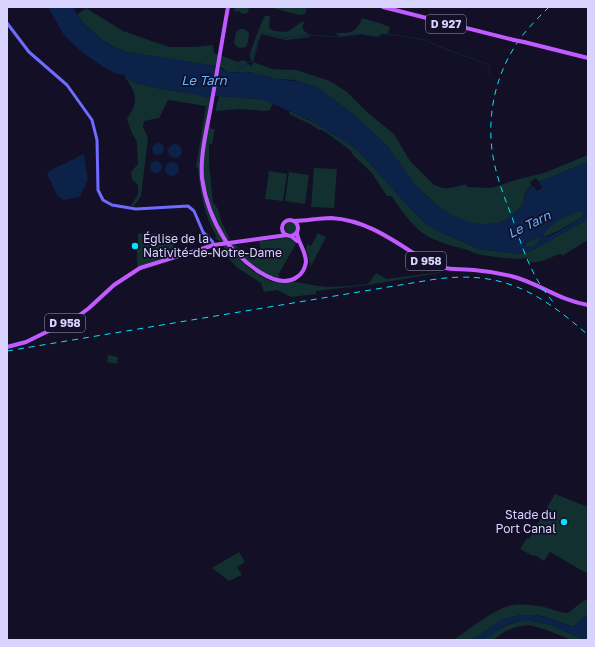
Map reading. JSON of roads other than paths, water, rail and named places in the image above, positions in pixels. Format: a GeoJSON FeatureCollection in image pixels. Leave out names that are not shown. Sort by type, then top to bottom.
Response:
{"type":"FeatureCollection","features":[{"type":"Feature","properties":{"kind":"main road"},"geometry":{"type":"LineString","coordinates":[[228,7],[202,164],[202,176],[208,206],[214,220],[229,245],[242,259],[271,278],[280,281],[296,278],[302,272],[306,263],[306,258],[297,238],[297,233],[298,227],[302,222],[308,219]]}},
{"type":"Feature","properties":{"kind":"main road","name":"D 927"},"geometry":{"type":"LineString","coordinates":[[383,7],[588,58]]}},
{"type":"Feature","properties":{"kind":"main road"},"geometry":{"type":"LineString","coordinates":[[7,24],[29,52],[67,85],[92,120],[97,140],[98,190],[104,200],[112,205],[136,209],[188,206],[194,211],[209,246]]}},
{"type":"Feature","properties":{"kind":"main road","name":"D 958"},"geometry":{"type":"LineString","coordinates":[[294,221],[331,218],[356,223],[379,232],[435,266],[446,269],[473,270],[525,280],[566,300],[588,305]]}},
{"type":"Feature","properties":{"kind":"main road"},"geometry":{"type":"LineString","coordinates":[[273,237],[279,234],[287,221],[294,221],[298,227]]}},
{"type":"Feature","properties":{"kind":"main road"},"geometry":{"type":"LineString","coordinates":[[271,278],[284,280],[291,279],[299,273],[304,260],[299,244],[283,228]]}},
{"type":"Feature","properties":{"kind":"main road"},"geometry":{"type":"LineString","coordinates":[[203,232],[214,245]]}},
{"type":"Feature","properties":{"kind":"main road"},"geometry":{"type":"LineString","coordinates":[[289,235],[297,233]]}},
{"type":"Feature","properties":{"kind":"main road","name":"D 958"},"geometry":{"type":"LineString","coordinates":[[7,347],[26,342],[77,316],[89,308],[114,285],[136,270],[148,265],[172,259],[209,246],[289,235]]}},
{"type":"Feature","properties":{"kind":"water","name":"Le Tarn"},"geometry":{"type":"Polygon","coordinates":[[[48,7],[73,7],[77,15],[95,35],[110,45],[126,52],[210,65],[230,72],[248,72],[277,79],[302,82],[316,87],[354,115],[380,139],[411,179],[431,201],[451,214],[473,223],[496,223],[503,220],[520,209],[523,205],[528,189],[534,186],[537,191],[542,188],[539,182],[588,162],[588,219],[529,252],[520,254],[479,249],[436,230],[425,223],[358,150],[308,119],[261,99],[219,96],[211,96],[208,98],[135,83],[124,75],[117,74],[105,68],[83,53],[64,35],[48,7]],[[580,211],[564,218],[548,228],[543,237],[552,235],[582,217],[582,212],[580,211]],[[537,237],[526,243],[525,247],[532,247],[536,245],[540,239],[537,237]]]}},
{"type":"Feature","properties":{"kind":"water"},"geometry":{"type":"Polygon","coordinates":[[[158,143],[162,145],[164,149],[162,153],[158,155],[154,153],[152,149],[154,145],[158,143]]]}},
{"type":"Feature","properties":{"kind":"water"},"geometry":{"type":"Polygon","coordinates":[[[175,144],[180,146],[182,151],[180,156],[175,158],[170,156],[168,151],[170,146],[175,144]]]}},
{"type":"Feature","properties":{"kind":"water"},"geometry":{"type":"Polygon","coordinates":[[[84,154],[88,180],[80,197],[63,200],[57,195],[47,174],[49,171],[84,154]]]}},
{"type":"Feature","properties":{"kind":"water"},"geometry":{"type":"Polygon","coordinates":[[[156,161],[160,163],[162,167],[160,171],[156,173],[152,171],[150,167],[152,163],[156,161]]]}},
{"type":"Feature","properties":{"kind":"water"},"geometry":{"type":"Polygon","coordinates":[[[172,162],[177,164],[179,169],[177,174],[172,176],[167,174],[165,169],[167,164],[172,162]]]}},
{"type":"Feature","properties":{"kind":"water"},"geometry":{"type":"Polygon","coordinates":[[[521,615],[546,617],[572,627],[575,626],[585,615],[587,616],[588,640],[584,640],[556,627],[536,621],[525,621],[515,622],[505,626],[485,639],[472,640],[503,619],[521,615]]]}},
{"type":"Feature","properties":{"kind":"waterway"},"geometry":{"type":"LineString","coordinates":[[238,72],[240,68],[251,61],[261,34],[265,33],[285,38],[310,35],[341,37],[361,34],[377,37],[382,34],[388,34],[426,40],[440,47],[487,64],[489,66],[490,77]]}},
{"type":"Feature","properties":{"kind":"railway"},"geometry":{"type":"LineString","coordinates":[[549,7],[522,36],[505,65],[494,96],[491,129],[494,162],[502,190],[520,240],[528,262],[539,283],[554,303]]}},
{"type":"Feature","properties":{"kind":"railway"},"geometry":{"type":"LineString","coordinates":[[7,351],[455,277],[477,278],[516,286],[552,306],[588,335]]}},
{"type":"Feature","properties":{"kind":"place","name":"Église de la Nativité-de-Notre-Dame"},"geometry":{"type":"Point","coordinates":[135,246]}},
{"type":"Feature","properties":{"kind":"place","name":"Stade du Port Canal"},"geometry":{"type":"Point","coordinates":[564,522]}}]}
